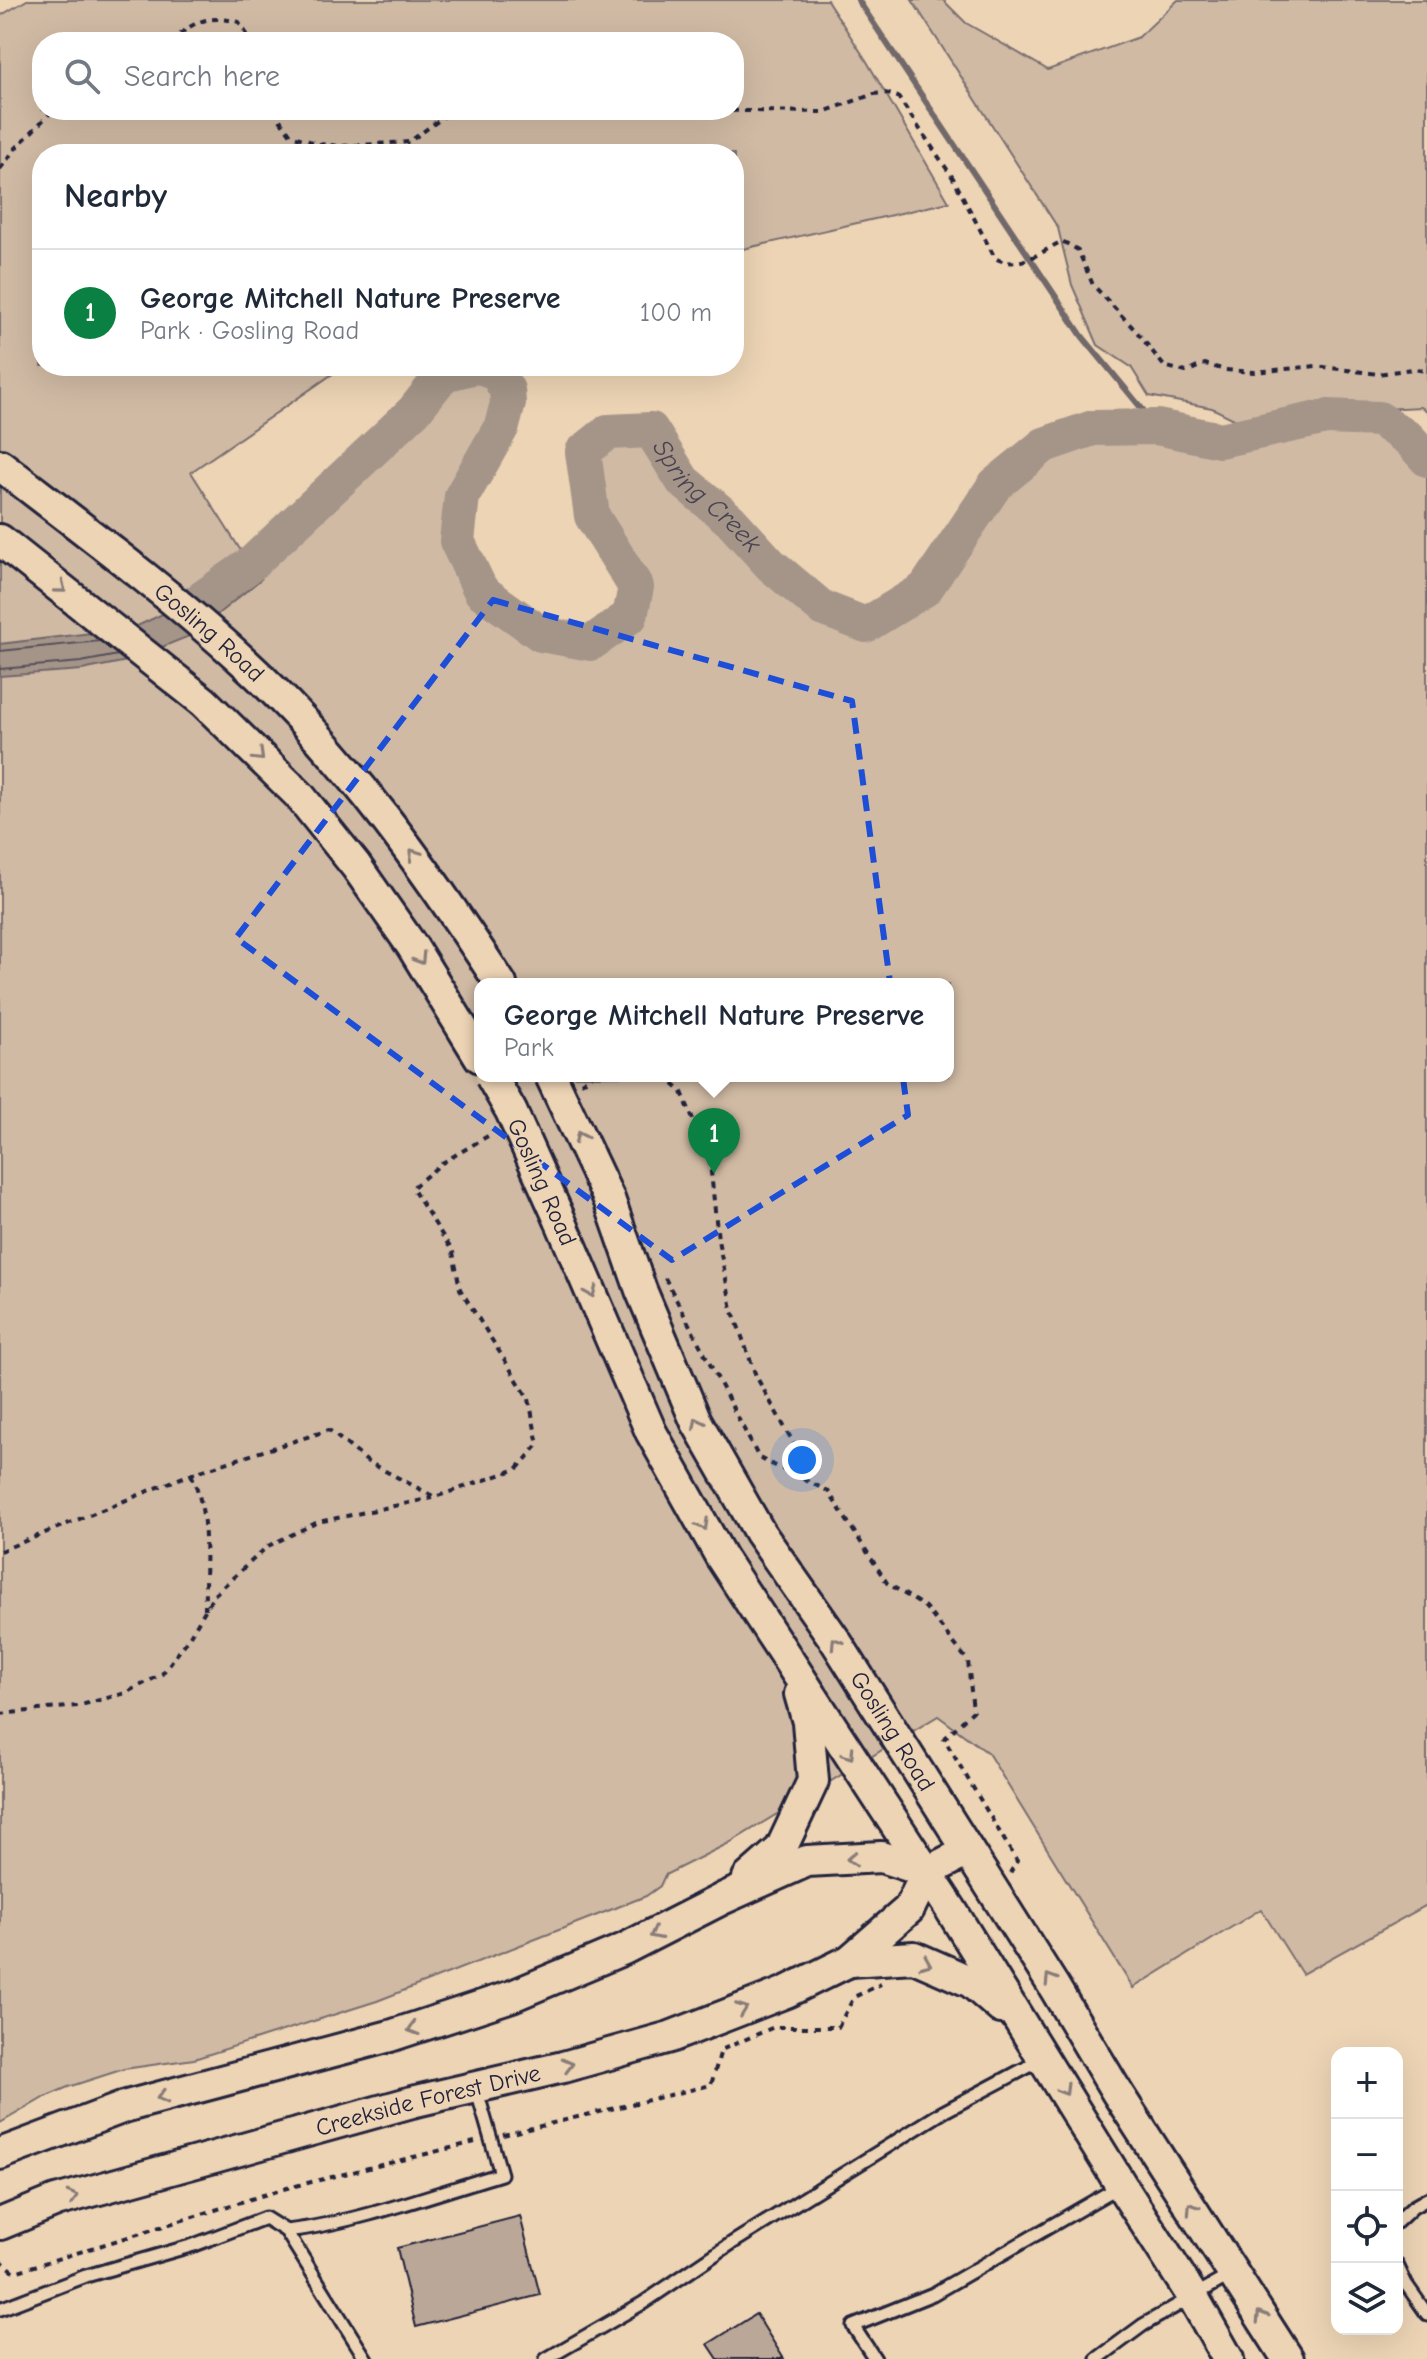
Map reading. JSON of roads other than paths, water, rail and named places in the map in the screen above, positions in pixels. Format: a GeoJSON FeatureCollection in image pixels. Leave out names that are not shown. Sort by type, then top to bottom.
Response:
{"type":"FeatureCollection","features":[{"type":"Feature","properties":{"kind":"main road","name":"Gosling Road"},"geometry":{"type":"LineString","coordinates":[[0,465],[136,571],[246,664],[342,764],[402,837],[497,978]]}},
{"type":"Feature","properties":{"kind":"main road"},"geometry":{"type":"LineString","coordinates":[[0,540],[204,702],[299,795],[356,866],[404,935],[474,1047]]}},
{"type":"Feature","properties":{"kind":"main road","name":"Gosling Road"},"geometry":{"type":"LineString","coordinates":[[494,1082],[511,1111],[560,1220],[651,1432],[721,1557],[927,1872],[1193,2297],[1228,2359]]}},
{"type":"Feature","properties":{"kind":"main road","name":"Gosling Road"},"geometry":{"type":"LineString","coordinates":[[554,1082],[609,1199],[641,1290],[696,1421],[760,1533],[835,1640],[1118,2094],[1288,2359]]}},
{"type":"Feature","properties":{"kind":"main road"},"geometry":{"type":"LineString","coordinates":[[724,1898],[781,1849],[813,1781],[808,1722],[791,1665]]}},
{"type":"Feature","properties":{"kind":"main road"},"geometry":{"type":"LineString","coordinates":[[0,2154],[127,2106],[390,2036],[512,1996],[624,1949],[724,1898],[807,1861],[881,1857],[927,1872],[968,1851]]}},
{"type":"Feature","properties":{"kind":"main road","name":"Creekside Forest Drive"},"geometry":{"type":"LineString","coordinates":[[0,2224],[56,2201],[412,2102],[563,2067],[670,2037],[786,1992],[849,1961],[909,1909],[927,1872]]}},
{"type":"Feature","properties":{"kind":"main road","name":"Creekside Forest Drive"},"geometry":{"type":"LineString","coordinates":[[849,1961],[914,1957],[971,1982],[1021,2025]]}},
{"type":"Feature","properties":{"kind":"lane"},"geometry":{"type":"LineString","coordinates":[[546,2359],[643,2303],[732,2243],[943,2112],[1044,2058]]}},
{"type":"Feature","properties":{"kind":"lane"},"geometry":{"type":"LineString","coordinates":[[286,2231],[307,2229],[501,2174],[476,2087]]}},
{"type":"Feature","properties":{"kind":"lane"},"geometry":{"type":"LineString","coordinates":[[875,2359],[853,2326],[933,2294],[1121,2185]]}},
{"type":"Feature","properties":{"kind":"lane"},"geometry":{"type":"LineString","coordinates":[[1403,2216],[1427,2199]]}},
{"type":"Feature","properties":{"kind":"lane"},"geometry":{"type":"LineString","coordinates":[[0,2309],[86,2276],[194,2245],[265,2218],[286,2231],[366,2359]]}},
{"type":"Feature","properties":{"kind":"lane"},"geometry":{"type":"LineString","coordinates":[[1097,2359],[1143,2325],[1234,2273]]}},
{"type":"Feature","properties":{"kind":"lane"},"geometry":{"type":"LineString","coordinates":[[1403,2278],[1427,2314]]}},
{"type":"Feature","properties":{"kind":"water"},"geometry":{"type":"Polygon","coordinates":[[[223,565],[261,579],[192,635],[127,661],[82,670],[0,676],[0,644],[133,628],[165,613],[223,565]]]}},
{"type":"Feature","properties":{"kind":"waterway"},"geometry":{"type":"LineString","coordinates":[[858,0],[1082,336],[1157,427]]}},
{"type":"Feature","properties":{"kind":"waterway","name":"Spring Creek"},"geometry":{"type":"LineString","coordinates":[[200,600],[250,565],[414,411],[444,376]]}},
{"type":"Feature","properties":{"kind":"waterway","name":"Spring Creek"},"geometry":{"type":"LineString","coordinates":[[499,376],[507,390],[508,403],[502,426],[462,496],[457,541],[481,591],[541,634],[591,643],[630,616],[636,587],[592,516],[583,452],[608,432],[651,430],[683,481],[730,520],[771,565],[822,608],[866,625],[925,589],[995,485],[1044,445],[1093,428],[1157,427],[1220,440],[1327,417],[1379,419],[1409,439],[1427,459]]}},
{"type":"Feature","properties":{"kind":"place","name":"George Mitchell Nature Preserve"},"geometry":{"type":"Point","coordinates":[714,1174]}}]}
